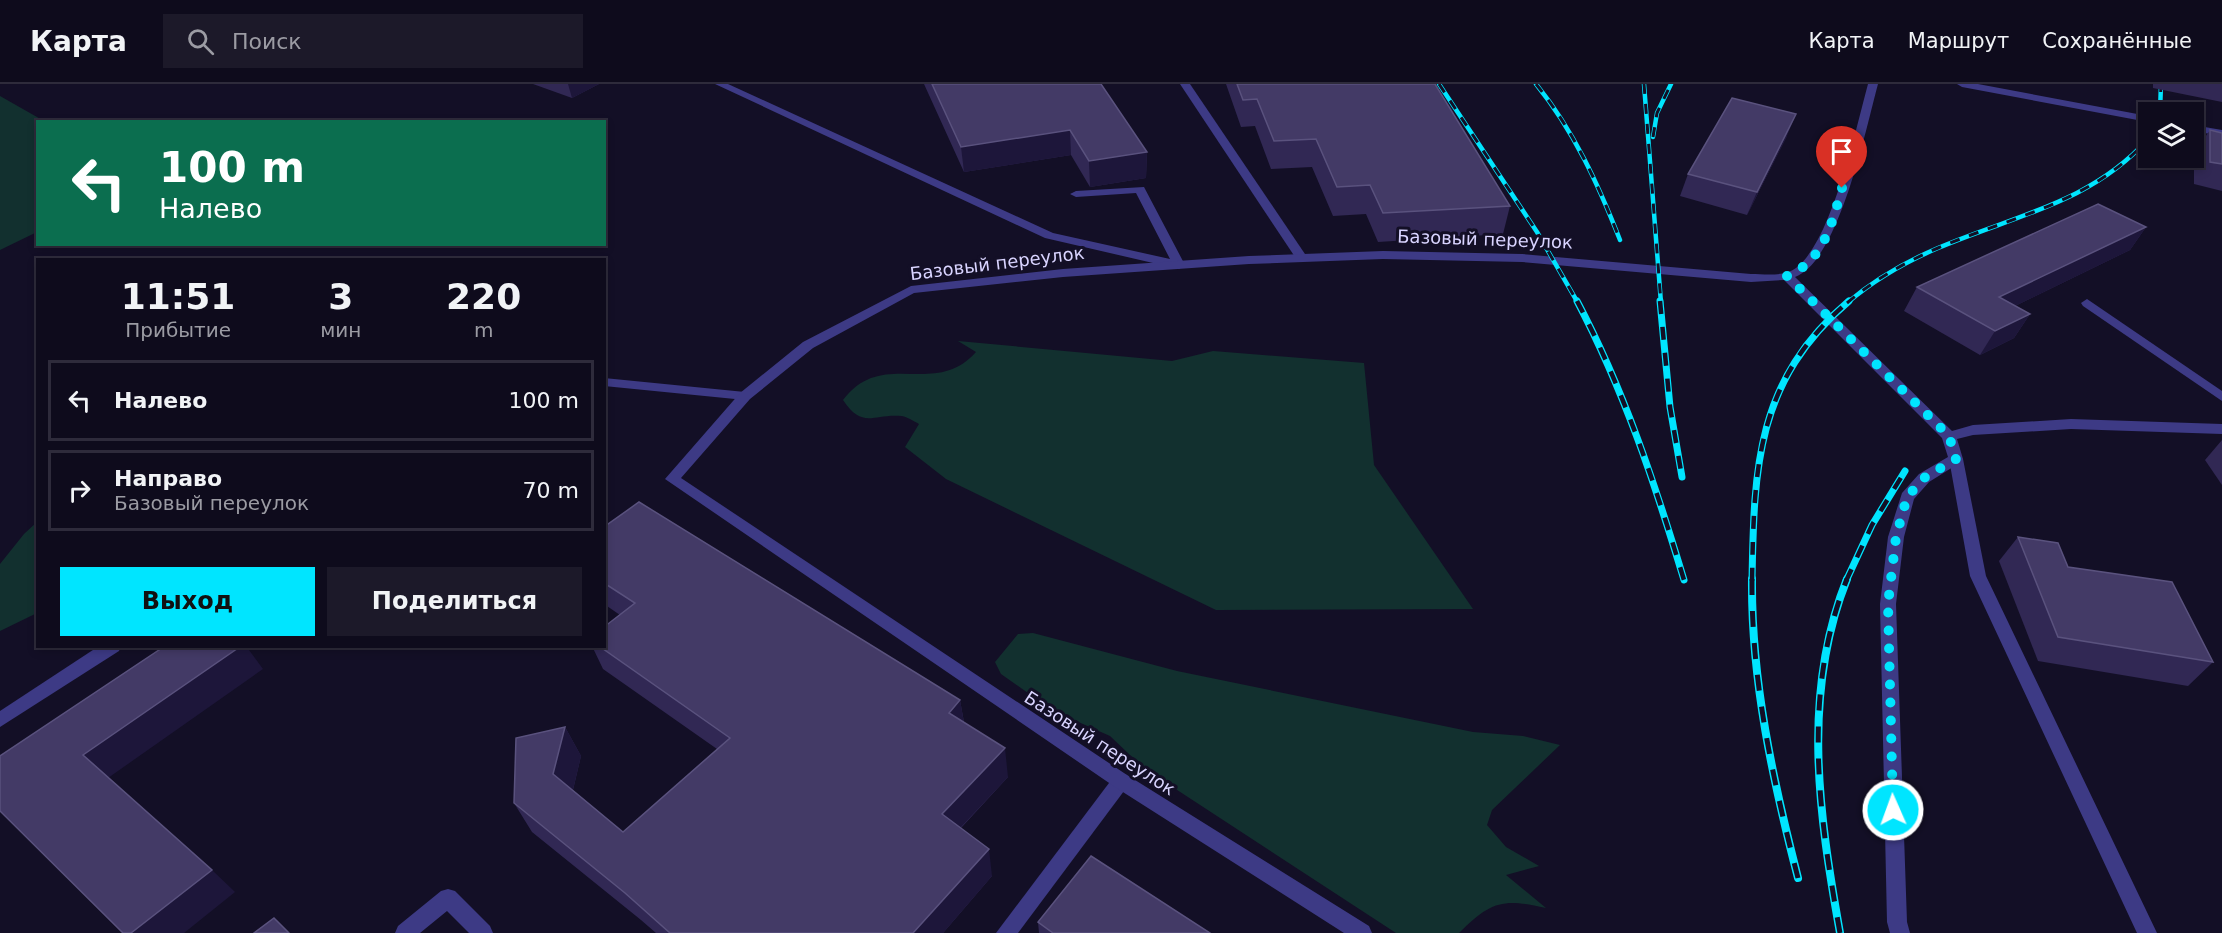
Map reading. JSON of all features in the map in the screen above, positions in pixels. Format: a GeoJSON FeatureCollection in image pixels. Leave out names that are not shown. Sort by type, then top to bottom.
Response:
{"type":"FeatureCollection","features":[{"type":"Feature","properties":{"kind":"street"},"geometry":{"type":"LineString","coordinates":[[720,84],[1049,236],[1179,265]]}},
{"type":"Feature","properties":{"kind":"street"},"geometry":{"type":"LineString","coordinates":[[1185,84],[1301,257]]}},
{"type":"Feature","properties":{"kind":"street"},"geometry":{"type":"LineString","coordinates":[[1873,84],[1829,230],[1812,259],[1801,271],[1787,276],[1949,436],[1956,459],[1978,576],[2147,933]]}},
{"type":"Feature","properties":{"kind":"street"},"geometry":{"type":"LineString","coordinates":[[1962,84],[2138,117]]}},
{"type":"Feature","properties":{"kind":"street"},"geometry":{"type":"LineString","coordinates":[[2204,130],[2222,133]]}},
{"type":"Feature","properties":{"kind":"street"},"geometry":{"type":"LineString","coordinates":[[1076,194],[1140,189],[1179,265]]}},
{"type":"Feature","properties":{"kind":"street","name":"Базовый переулок"},"geometry":{"type":"LineString","coordinates":[[1362,933],[1121,781],[672,479],[745,396],[808,345],[911,290],[1064,273],[1301,257],[1442,255],[1522,258],[1751,278],[1787,276]]}},
{"type":"Feature","properties":{"kind":"street"},"geometry":{"type":"LineString","coordinates":[[2087,303],[2222,397]]}},
{"type":"Feature","properties":{"kind":"street"},"geometry":{"type":"LineString","coordinates":[[606,382],[745,396]]}},
{"type":"Feature","properties":{"kind":"street"},"geometry":{"type":"LineString","coordinates":[[1949,436],[1973,430],[2072,424],[2222,429]]}},
{"type":"Feature","properties":{"kind":"street"},"geometry":{"type":"LineString","coordinates":[[1900,933],[1897,922],[1888,604],[1896,537],[1907,497],[1924,478],[1956,459]]}},
{"type":"Feature","properties":{"kind":"street"},"geometry":{"type":"LineString","coordinates":[[0,720],[110,648]]}},
{"type":"Feature","properties":{"kind":"street"},"geometry":{"type":"LineString","coordinates":[[1006,933],[1121,781]]}},
{"type":"Feature","properties":{"kind":"street"},"geometry":{"type":"LineString","coordinates":[[405,933],[447,898],[483,933]]}},
{"type":"Feature","properties":{"kind":"green space"},"geometry":{"type":"Polygon","coordinates":[[[0,96],[42,120],[36,120],[36,232],[0,250],[0,96]]]}},
{"type":"Feature","properties":{"kind":"green space"},"geometry":{"type":"Polygon","coordinates":[[[958,341],[1172,361],[1213,351],[1364,363],[1374,465],[1473,609],[1216,610],[946,479],[905,447],[919,424],[902,416],[863,417],[857,415],[843,400],[858,385],[875,377],[943,372],[960,365],[976,352],[958,341]]]}},
{"type":"Feature","properties":{"kind":"green space"},"geometry":{"type":"Polygon","coordinates":[[[36,523],[36,613],[0,631],[0,564],[36,523]]]}},
{"type":"Feature","properties":{"kind":"green space"},"geometry":{"type":"Polygon","coordinates":[[[1033,633],[1177,671],[1473,732],[1523,736],[1560,745],[1492,810],[1487,825],[1506,847],[1539,866],[1506,875],[1546,908],[1508,903],[1489,908],[1459,933],[1396,933],[1168,784],[1130,755],[1110,736],[1065,716],[1001,674],[995,662],[1018,634],[1033,633]]]}},
{"type":"Feature","properties":{"kind":"building"},"geometry":{"type":"Polygon","coordinates":[[[932,84],[1101,84],[1147,152],[1089,161],[1070,130],[961,147],[932,84]]]}},
{"type":"Feature","properties":{"kind":"building"},"geometry":{"type":"Polygon","coordinates":[[[1237,84],[1435,84],[1510,206],[1383,213],[1370,185],[1337,187],[1316,139],[1274,141],[1257,99],[1243,100],[1237,84]]]}},
{"type":"Feature","properties":{"kind":"building"},"geometry":{"type":"Polygon","coordinates":[[[1732,98],[1796,114],[1757,192],[1688,174],[1732,98]]]}},
{"type":"Feature","properties":{"kind":"building"},"geometry":{"type":"Polygon","coordinates":[[[2210,130],[2222,133],[2222,164],[2210,162],[2210,130]]]}},
{"type":"Feature","properties":{"kind":"building"},"geometry":{"type":"Polygon","coordinates":[[[2098,204],[2146,227],[1999,297],[2030,314],[1995,331],[1917,287],[2098,204]]]}},
{"type":"Feature","properties":{"kind":"building"},"geometry":{"type":"Polygon","coordinates":[[[639,502],[960,700],[949,713],[1005,748],[942,814],[989,849],[913,933],[670,933],[625,893],[514,803],[516,738],[565,727],[553,774],[623,832],[730,738],[602,648],[606,648],[606,625],[635,603],[606,584],[606,526],[639,502]]]}},
{"type":"Feature","properties":{"kind":"building"},"geometry":{"type":"Polygon","coordinates":[[[2018,537],[2058,543],[2068,567],[2172,582],[2213,662],[2058,637],[2018,537]]]}},
{"type":"Feature","properties":{"kind":"building"},"geometry":{"type":"Polygon","coordinates":[[[162,648],[238,648],[83,755],[212,870],[131,933],[123,933],[0,811],[0,756],[162,648]]]}},
{"type":"Feature","properties":{"kind":"building"},"geometry":{"type":"Polygon","coordinates":[[[1091,856],[1210,933],[1053,933],[1038,922],[1091,856]]]}},
{"type":"Feature","properties":{"kind":"building"},"geometry":{"type":"Polygon","coordinates":[[[274,918],[289,933],[254,933],[274,918]]]}},
{"type":"Feature","properties":{"kind":"railway"},"geometry":{"type":"LineString","coordinates":[[1439,84],[1537,232],[1578,303]]}},
{"type":"Feature","properties":{"kind":"railway"},"geometry":{"type":"LineString","coordinates":[[1536,84],[1562,120],[1584,159],[1620,240]]}},
{"type":"Feature","properties":{"kind":"railway"},"geometry":{"type":"LineString","coordinates":[[1644,84],[1661,303]]}},
{"type":"Feature","properties":{"kind":"railway"},"geometry":{"type":"LineString","coordinates":[[1653,137],[1657,113],[1671,84]]}},
{"type":"Feature","properties":{"kind":"railway"},"geometry":{"type":"LineString","coordinates":[[2160,102],[2161,84]]}},
{"type":"Feature","properties":{"kind":"railway"},"geometry":{"type":"LineString","coordinates":[[1847,303],[1879,279],[1926,253],[2076,193],[2102,179],[2138,149]]}},
{"type":"Feature","properties":{"kind":"railway"},"geometry":{"type":"LineString","coordinates":[[1660,301],[1670,407],[1682,477]]}},
{"type":"Feature","properties":{"kind":"railway"},"geometry":{"type":"LineString","coordinates":[[1752,580],[1755,500],[1766,428],[1778,394],[1795,362],[1818,331],[1849,301]]}},
{"type":"Feature","properties":{"kind":"railway"},"geometry":{"type":"LineString","coordinates":[[1578,303],[1624,403],[1662,508],[1684,580]]}},
{"type":"Feature","properties":{"kind":"railway"},"geometry":{"type":"LineString","coordinates":[[1846,581],[1872,525],[1905,471]]}},
{"type":"Feature","properties":{"kind":"railway"},"geometry":{"type":"LineString","coordinates":[[1840,933],[1826,844],[1818,755],[1819,710],[1824,666],[1833,622],[1847,579]]}},
{"type":"Feature","properties":{"kind":"railway"},"geometry":{"type":"LineString","coordinates":[[1752,580],[1755,655],[1765,730],[1798,878]]}},
{"type":"Feature","properties":{"kind":"route"},"geometry":{"type":"LineString","coordinates":[[1842,188],[1829,230],[1821,247],[1801,271],[1787,276],[1949,436],[1956,459],[1924,478],[1907,497],[1896,537],[1888,604],[1893,810]]}}]}
